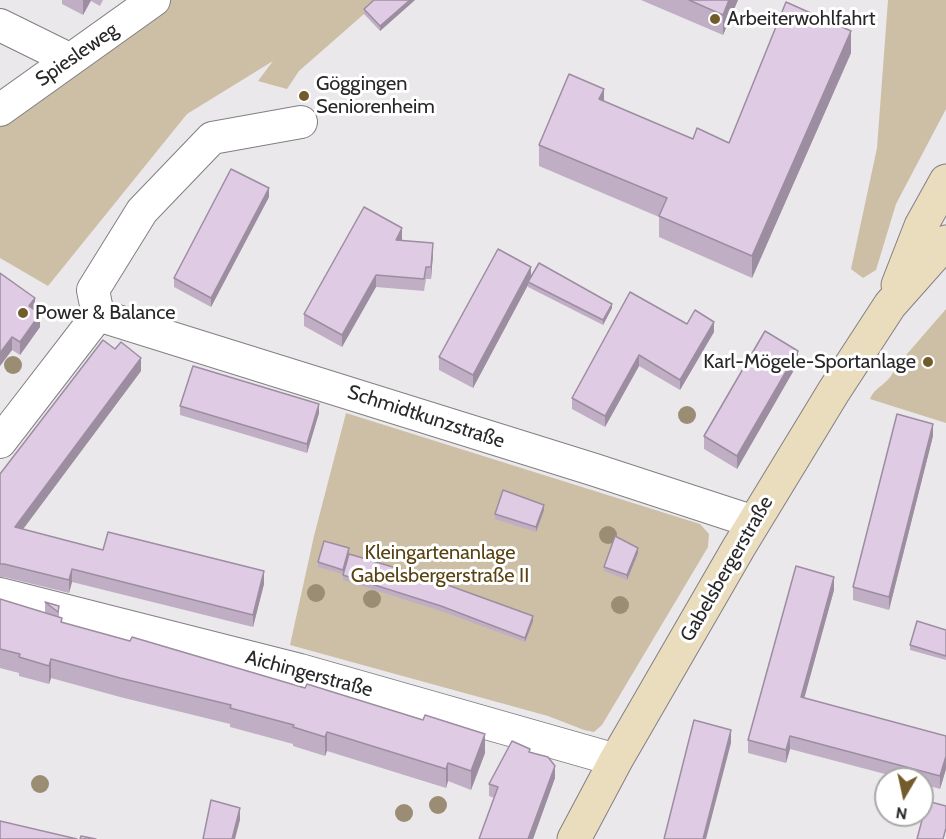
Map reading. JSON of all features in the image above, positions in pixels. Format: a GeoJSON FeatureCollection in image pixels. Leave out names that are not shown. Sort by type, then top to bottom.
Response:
{"type":"FeatureCollection","features":[{"type":"Feature","properties":{"kind":"street","name":"Spiesleweg"},"geometry":{"type":"LineString","coordinates":[[0,110],[154,0]]}},
{"type":"Feature","properties":{"kind":"street"},"geometry":{"type":"LineString","coordinates":[[0,26],[69,60]]}},
{"type":"Feature","properties":{"kind":"street"},"geometry":{"type":"LineString","coordinates":[[0,442],[98,315],[93,290],[142,211],[212,138],[302,122]]}},
{"type":"Feature","properties":{"kind":"street","name":"Gabelsbergerstraße"},"geometry":{"type":"LineString","coordinates":[[890,305],[921,226],[946,181]]}},
{"type":"Feature","properties":{"kind":"street","name":"Gabelsbergerstraße"},"geometry":{"type":"LineString","coordinates":[[574,839],[616,760],[754,522],[834,391],[890,305],[946,242]]}},
{"type":"Feature","properties":{"kind":"street","name":"Schmidtkunzstraße"},"geometry":{"type":"LineString","coordinates":[[98,315],[754,522]]}},
{"type":"Feature","properties":{"kind":"street","name":"Aichingerstraße"},"geometry":{"type":"LineString","coordinates":[[0,594],[300,670],[616,760]]}},
{"type":"Feature","properties":{"kind":"green space"},"geometry":{"type":"Polygon","coordinates":[[[154,0],[380,0],[299,71],[287,89],[258,81],[273,61],[187,114],[48,286],[0,258],[0,110],[154,0]]]}},
{"type":"Feature","properties":{"kind":"green space"},"geometry":{"type":"Polygon","coordinates":[[[888,0],[946,0],[946,109],[896,204],[876,270],[863,278],[851,269],[877,148],[888,0]]]}},
{"type":"Feature","properties":{"kind":"green space","name":"Karl-Mögele-Sportanlage"},"geometry":{"type":"Polygon","coordinates":[[[946,309],[946,423],[870,399],[875,391],[890,378],[894,369],[946,309]]]}},
{"type":"Feature","properties":{"kind":"green space","name":"Kleingartenanlage Gabelsbergerstraße II"},"geometry":{"type":"Polygon","coordinates":[[[346,413],[700,524],[709,534],[708,547],[602,725],[594,732],[548,716],[290,645],[314,536],[346,413]]]}},
{"type":"Feature","properties":{"kind":"building"},"geometry":{"type":"Polygon","coordinates":[[[374,0],[410,0],[380,26],[364,9],[374,0]]]}},
{"type":"Feature","properties":{"kind":"building"},"geometry":{"type":"Polygon","coordinates":[[[689,0],[729,0],[723,15],[689,0]]]}},
{"type":"Feature","properties":{"kind":"building"},"geometry":{"type":"Polygon","coordinates":[[[786,2],[851,31],[752,256],[659,216],[667,198],[539,145],[569,74],[604,89],[599,99],[693,139],[697,128],[729,143],[786,2]]]}},
{"type":"Feature","properties":{"kind":"building"},"geometry":{"type":"Polygon","coordinates":[[[231,169],[269,188],[211,298],[174,278],[231,169]]]}},
{"type":"Feature","properties":{"kind":"building"},"geometry":{"type":"Polygon","coordinates":[[[364,207],[402,228],[396,240],[433,243],[431,267],[426,267],[424,279],[376,275],[342,335],[304,314],[364,207]]]}},
{"type":"Feature","properties":{"kind":"building"},"geometry":{"type":"Polygon","coordinates":[[[498,249],[531,267],[473,375],[439,357],[498,249]]]}},
{"type":"Feature","properties":{"kind":"building"},"geometry":{"type":"Polygon","coordinates":[[[539,263],[612,304],[603,320],[528,282],[539,263]]]}},
{"type":"Feature","properties":{"kind":"building"},"geometry":{"type":"Polygon","coordinates":[[[0,273],[35,298],[29,306],[40,314],[20,342],[12,337],[0,353],[0,273]]]}},
{"type":"Feature","properties":{"kind":"building"},"geometry":{"type":"Polygon","coordinates":[[[630,292],[687,324],[695,310],[714,322],[680,380],[639,355],[605,416],[572,398],[630,292]]]}},
{"type":"Feature","properties":{"kind":"building"},"geometry":{"type":"Polygon","coordinates":[[[765,331],[798,351],[737,456],[704,436],[765,331]]]}},
{"type":"Feature","properties":{"kind":"building"},"geometry":{"type":"Polygon","coordinates":[[[103,340],[115,349],[121,342],[141,358],[15,527],[103,550],[108,532],[264,571],[253,615],[72,569],[69,580],[0,564],[0,474],[103,340]]]}},
{"type":"Feature","properties":{"kind":"building"},"geometry":{"type":"Polygon","coordinates":[[[193,366],[319,404],[307,444],[180,406],[193,366]]]}},
{"type":"Feature","properties":{"kind":"building"},"geometry":{"type":"Polygon","coordinates":[[[897,414],[933,424],[889,597],[853,587],[897,414]]]}},
{"type":"Feature","properties":{"kind":"building"},"geometry":{"type":"Polygon","coordinates":[[[503,490],[544,505],[536,527],[495,514],[503,490]]]}},
{"type":"Feature","properties":{"kind":"building"},"geometry":{"type":"Polygon","coordinates":[[[615,536],[638,548],[627,575],[604,567],[615,536]]]}},
{"type":"Feature","properties":{"kind":"building"},"geometry":{"type":"Polygon","coordinates":[[[324,541],[349,548],[343,570],[318,562],[324,541]]]}},
{"type":"Feature","properties":{"kind":"building"},"geometry":{"type":"Polygon","coordinates":[[[349,554],[420,575],[533,616],[525,638],[441,606],[343,575],[349,554]]]}},
{"type":"Feature","properties":{"kind":"building"},"geometry":{"type":"Polygon","coordinates":[[[796,566],[834,577],[801,697],[946,736],[946,756],[940,776],[934,774],[934,767],[906,767],[790,736],[786,750],[748,740],[796,566]]]}},
{"type":"Feature","properties":{"kind":"building"},"geometry":{"type":"Polygon","coordinates":[[[0,599],[62,618],[61,622],[130,641],[132,637],[305,688],[307,684],[423,720],[425,715],[485,734],[471,771],[448,763],[446,769],[327,732],[325,737],[293,727],[294,725],[230,708],[231,705],[51,659],[49,666],[19,657],[20,654],[0,649],[0,599]]]}},
{"type":"Feature","properties":{"kind":"building"},"geometry":{"type":"Polygon","coordinates":[[[45,602],[59,606],[58,612],[45,602]]]}},
{"type":"Feature","properties":{"kind":"building"},"geometry":{"type":"Polygon","coordinates":[[[917,621],[946,630],[946,656],[910,645],[917,621]]]}},
{"type":"Feature","properties":{"kind":"building"},"geometry":{"type":"Polygon","coordinates":[[[694,720],[731,730],[703,839],[664,839],[694,720]]]}},
{"type":"Feature","properties":{"kind":"building"},"geometry":{"type":"Polygon","coordinates":[[[512,741],[530,749],[529,752],[548,757],[555,766],[528,839],[479,839],[498,787],[489,784],[512,741]]]}},
{"type":"Feature","properties":{"kind":"building"},"geometry":{"type":"Polygon","coordinates":[[[211,800],[240,808],[232,839],[203,839],[211,800]]]}},
{"type":"Feature","properties":{"kind":"building"},"geometry":{"type":"Polygon","coordinates":[[[934,803],[946,806],[946,828],[943,839],[917,839],[920,827],[934,827],[934,803]]]}},
{"type":"Feature","properties":{"kind":"building"},"geometry":{"type":"Polygon","coordinates":[[[0,821],[77,839],[0,839],[0,821]]]}},
{"type":"Feature","properties":{"kind":"building"},"geometry":{"type":"Polygon","coordinates":[[[81,836],[96,839],[80,839],[81,836]]]}},
{"type":"Feature","properties":{"kind":"place","name":"Arbeiterwohlfahrt"},"geometry":{"type":"Point","coordinates":[715,19]}},
{"type":"Feature","properties":{"kind":"place","name":"Göggingen Seniorenheim"},"geometry":{"type":"Point","coordinates":[304,96]}},
{"type":"Feature","properties":{"kind":"place","name":"Power & Balance"},"geometry":{"type":"Point","coordinates":[23,313]}},
{"type":"Feature","properties":{"kind":"place","name":"Karl-Mögele-Sportanlage"},"geometry":{"type":"Point","coordinates":[928,362]}}]}
